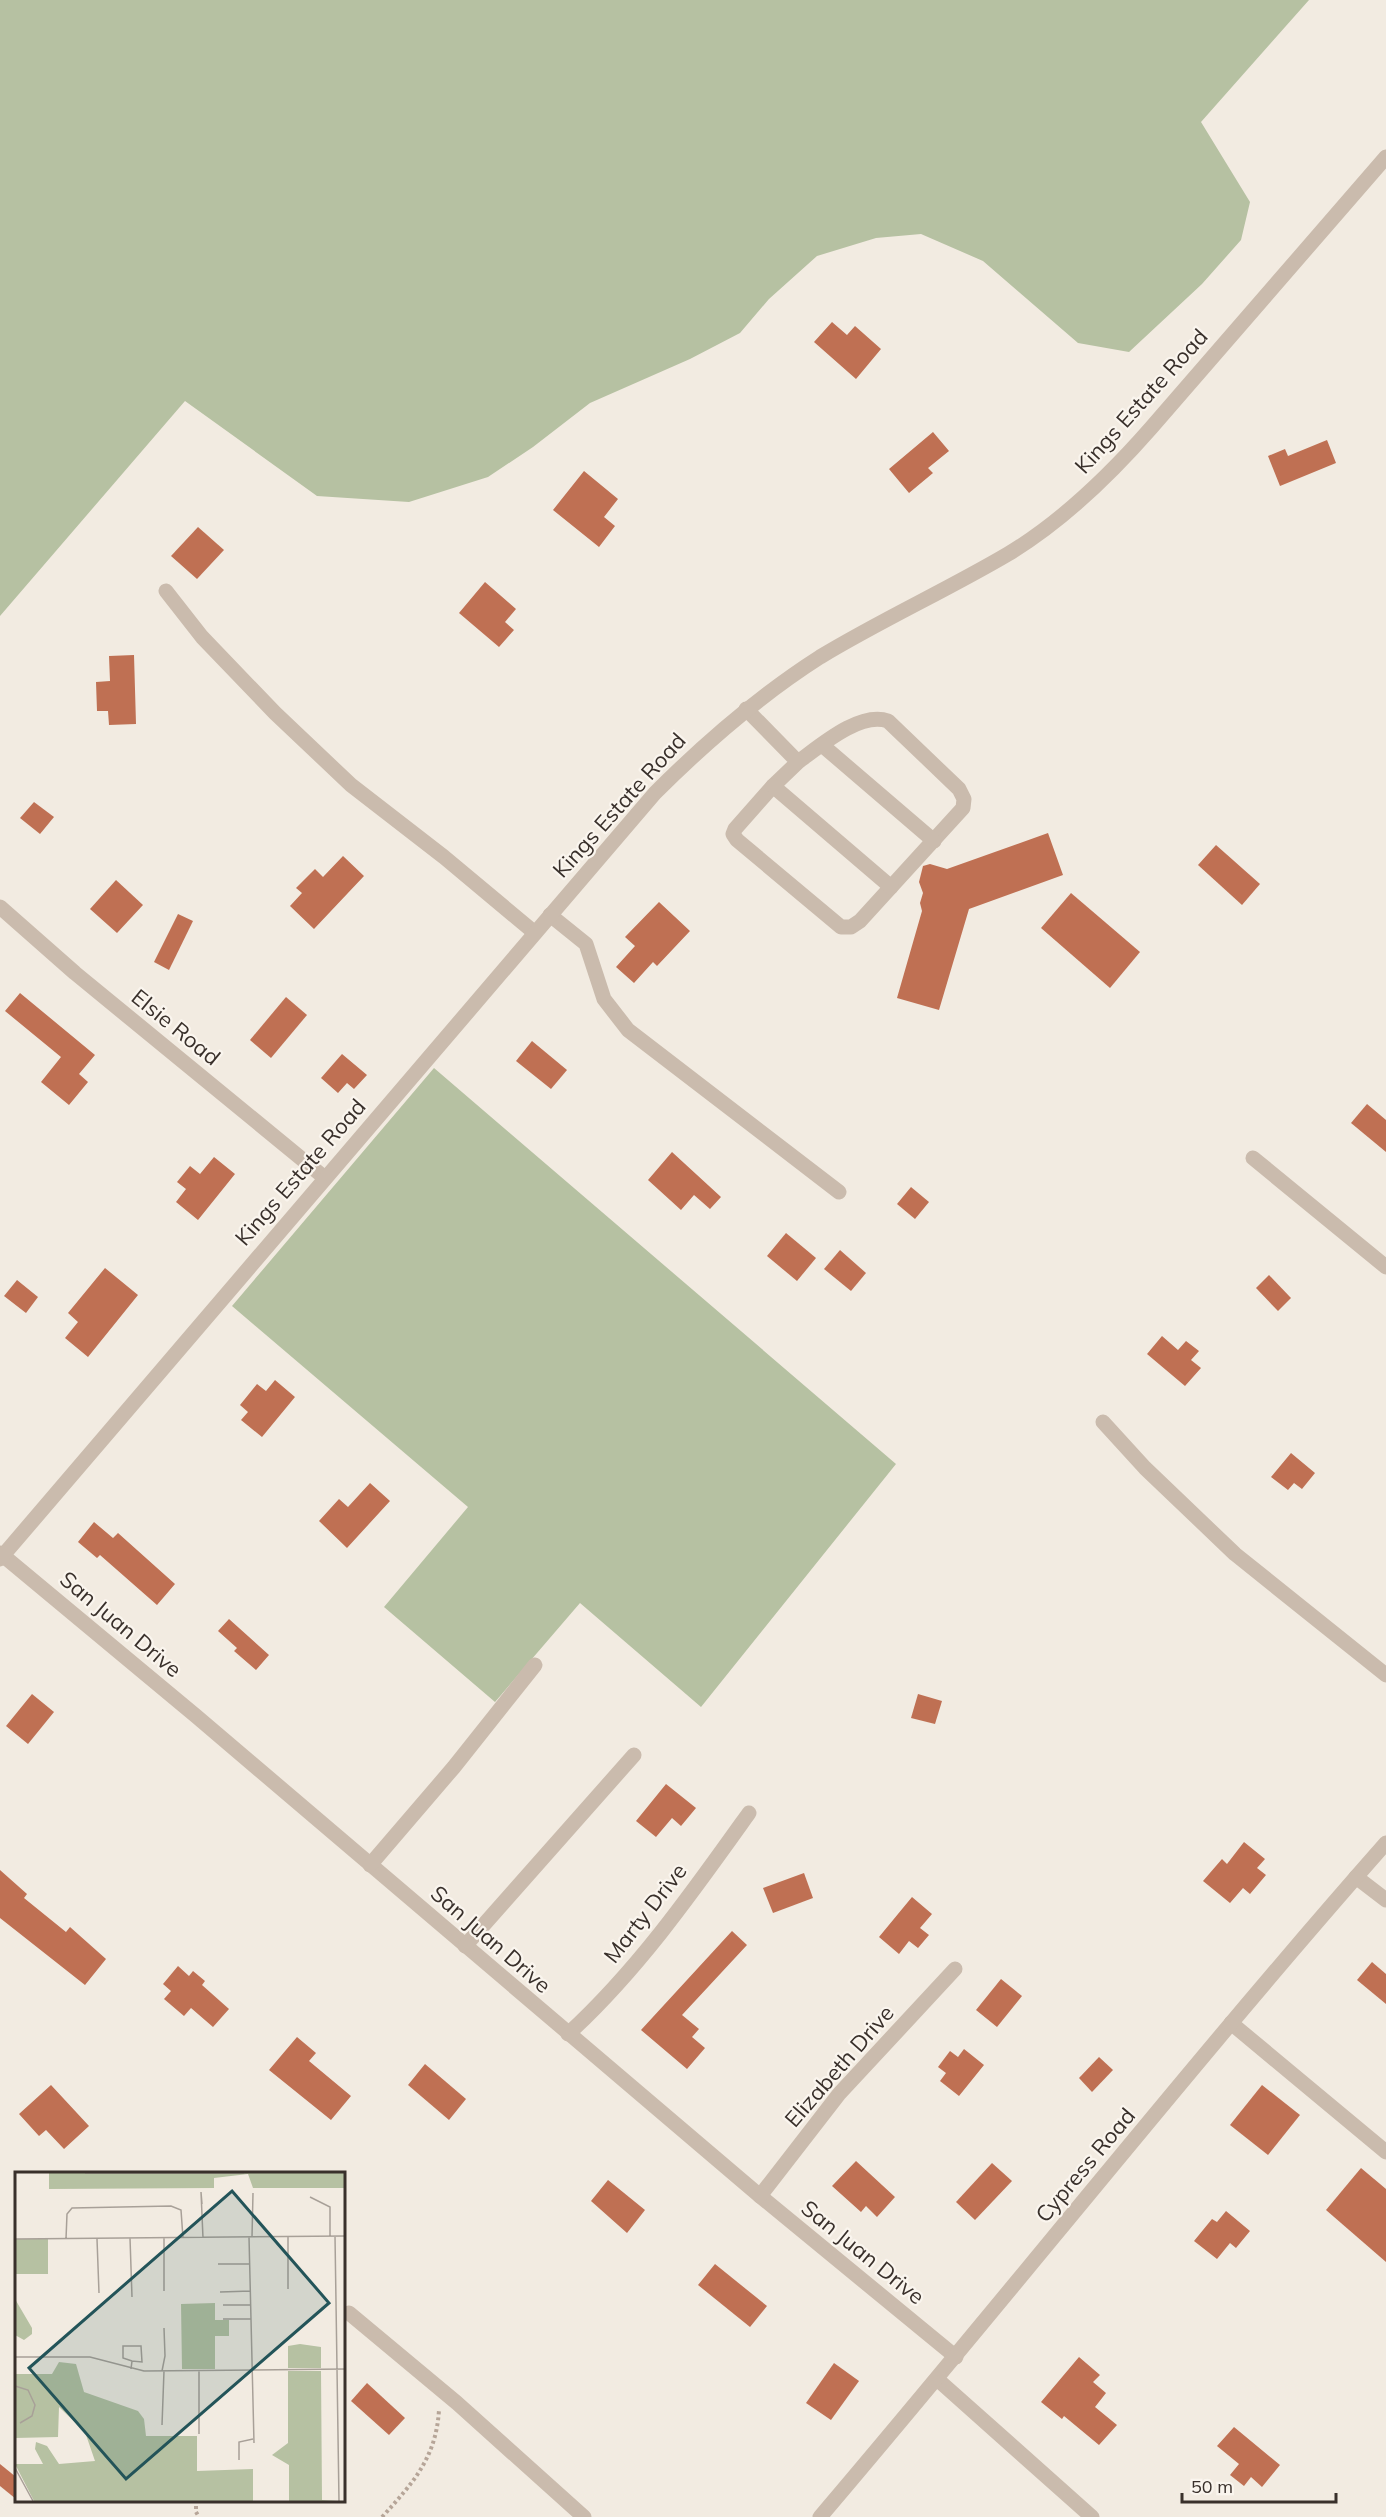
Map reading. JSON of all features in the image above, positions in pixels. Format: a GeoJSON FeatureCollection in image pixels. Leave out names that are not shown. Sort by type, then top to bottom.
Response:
{"type":"FeatureCollection","features":[{"type":"Feature","properties":{"kind":"street","name":"Kings Estate Road"},"geometry":{"type":"LineString","coordinates":[[1,1556],[655,793],[693,754],[746,709],[822,657],[1009,553],[1048,526],[1085,496],[1120,464],[1386,157]]}},
{"type":"Feature","properties":{"kind":"street"},"geometry":{"type":"LineString","coordinates":[[166,591],[202,638],[351,785],[444,857],[535,933]]}},
{"type":"Feature","properties":{"kind":"street"},"geometry":{"type":"LineString","coordinates":[[746,709],[798,762]]}},
{"type":"Feature","properties":{"kind":"street"},"geometry":{"type":"LineString","coordinates":[[879,718],[888,721],[959,789],[964,799],[963,808],[860,921],[851,927],[841,927],[737,840],[733,834],[773,786],[798,762],[822,745],[867,720],[879,718]]}},
{"type":"Feature","properties":{"kind":"street"},"geometry":{"type":"LineString","coordinates":[[822,745],[934,840]]}},
{"type":"Feature","properties":{"kind":"street"},"geometry":{"type":"LineString","coordinates":[[773,786],[891,887]]}},
{"type":"Feature","properties":{"kind":"street","name":"Elsie Road"},"geometry":{"type":"LineString","coordinates":[[0,908],[75,973],[325,1178]]}},
{"type":"Feature","properties":{"kind":"street"},"geometry":{"type":"LineString","coordinates":[[550,915],[586,944],[604,999],[627,1030],[839,1192]]}},
{"type":"Feature","properties":{"kind":"street"},"geometry":{"type":"LineString","coordinates":[[1253,1158],[1386,1267]]}},
{"type":"Feature","properties":{"kind":"street"},"geometry":{"type":"LineString","coordinates":[[1103,1422],[1144,1468],[1235,1554],[1386,1675]]}},
{"type":"Feature","properties":{"kind":"street","name":"San Juan Drive"},"geometry":{"type":"LineString","coordinates":[[1,1556],[196,1716],[760,2196],[956,2357]]}},
{"type":"Feature","properties":{"kind":"street"},"geometry":{"type":"LineString","coordinates":[[370,1865],[454,1767],[535,1665]]}},
{"type":"Feature","properties":{"kind":"street"},"geometry":{"type":"LineString","coordinates":[[465,1946],[634,1755]]}},
{"type":"Feature","properties":{"kind":"street","name":"Marty Drive"},"geometry":{"type":"LineString","coordinates":[[568,2034],[598,2007],[631,1969],[695,1888],[749,1813]]}},
{"type":"Feature","properties":{"kind":"street","name":"Cypress Road"},"geometry":{"type":"LineString","coordinates":[[820,2517],[956,2357],[1231,2023],[1386,1843]]}},
{"type":"Feature","properties":{"kind":"street"},"geometry":{"type":"LineString","coordinates":[[1356,1877],[1386,1900]]}},
{"type":"Feature","properties":{"kind":"street","name":"Elizabeth Drive"},"geometry":{"type":"LineString","coordinates":[[760,2196],[839,2094],[955,1969]]}},
{"type":"Feature","properties":{"kind":"street"},"geometry":{"type":"LineString","coordinates":[[1231,2023],[1386,2152]]}},
{"type":"Feature","properties":{"kind":"street"},"geometry":{"type":"LineString","coordinates":[[349,2313],[440,2388],[584,2517]]}},
{"type":"Feature","properties":{"kind":"street"},"geometry":{"type":"LineString","coordinates":[[937,2379],[1092,2517]]}},
{"type":"Feature","properties":{"kind":"path"},"geometry":{"type":"LineString","coordinates":[[382,2517],[426,2464],[438,2431],[440,2388]]}},
{"type":"Feature","properties":{"kind":"path"},"geometry":{"type":"LineString","coordinates":[[196,2502],[196,2512],[199,2517]]}},
{"type":"Feature","properties":{"kind":"green space"},"geometry":{"type":"Polygon","coordinates":[[[0,0],[1309,0],[1201,122],[1250,202],[1241,240],[1202,284],[1129,352],[1078,343],[983,261],[921,234],[876,238],[817,256],[769,299],[740,333],[690,359],[590,403],[533,447],[488,477],[409,502],[317,496],[185,401],[0,616],[0,0]]]}},
{"type":"Feature","properties":{"kind":"green space"},"geometry":{"type":"Polygon","coordinates":[[[434,1068],[896,1464],[701,1707],[580,1603],[495,1702],[384,1607],[468,1507],[232,1306],[434,1068]]]}},
{"type":"Feature","properties":{"kind":"building"},"geometry":{"type":"Polygon","coordinates":[[[832,322],[847,335],[855,326],[881,349],[856,379],[814,342],[832,322]]]}},
{"type":"Feature","properties":{"kind":"building"},"geometry":{"type":"Polygon","coordinates":[[[933,432],[949,451],[928,468],[933,473],[909,493],[889,469],[933,432]]]}},
{"type":"Feature","properties":{"kind":"building"},"geometry":{"type":"Polygon","coordinates":[[[1327,440],[1336,463],[1280,486],[1268,456],[1285,449],[1288,456],[1327,440]]]}},
{"type":"Feature","properties":{"kind":"building"},"geometry":{"type":"Polygon","coordinates":[[[584,471],[618,499],[604,517],[615,526],[599,547],[553,510],[584,471]]]}},
{"type":"Feature","properties":{"kind":"building"},"geometry":{"type":"Polygon","coordinates":[[[198,527],[224,550],[197,579],[171,556],[198,527]]]}},
{"type":"Feature","properties":{"kind":"building"},"geometry":{"type":"Polygon","coordinates":[[[485,582],[516,609],[505,622],[514,630],[499,647],[459,613],[485,582]]]}},
{"type":"Feature","properties":{"kind":"building"},"geometry":{"type":"Polygon","coordinates":[[[134,655],[136,724],[109,725],[108,711],[97,711],[96,682],[110,681],[109,656],[134,655]]]}},
{"type":"Feature","properties":{"kind":"building"},"geometry":{"type":"Polygon","coordinates":[[[34,802],[54,817],[40,834],[20,818],[34,802]]]}},
{"type":"Feature","properties":{"kind":"building"},"geometry":{"type":"Polygon","coordinates":[[[1048,833],[1063,875],[969,909],[939,1010],[897,998],[922,911],[920,903],[923,893],[919,882],[923,866],[930,864],[947,869],[1048,833]]]}},
{"type":"Feature","properties":{"kind":"building"},"geometry":{"type":"Polygon","coordinates":[[[1216,845],[1260,884],[1242,905],[1198,865],[1216,845]]]}},
{"type":"Feature","properties":{"kind":"building"},"geometry":{"type":"Polygon","coordinates":[[[343,856],[364,876],[314,929],[290,906],[302,893],[296,888],[315,869],[323,877],[343,856]]]}},
{"type":"Feature","properties":{"kind":"building"},"geometry":{"type":"Polygon","coordinates":[[[116,880],[143,905],[117,933],[90,909],[116,880]]]}},
{"type":"Feature","properties":{"kind":"building"},"geometry":{"type":"Polygon","coordinates":[[[1071,893],[1140,952],[1110,988],[1041,928],[1071,893]]]}},
{"type":"Feature","properties":{"kind":"building"},"geometry":{"type":"Polygon","coordinates":[[[659,902],[690,931],[657,966],[653,962],[634,983],[616,967],[635,946],[625,937],[659,902]]]}},
{"type":"Feature","properties":{"kind":"building"},"geometry":{"type":"Polygon","coordinates":[[[178,914],[193,921],[169,970],[154,962],[178,914]]]}},
{"type":"Feature","properties":{"kind":"building"},"geometry":{"type":"Polygon","coordinates":[[[20,993],[95,1055],[79,1074],[88,1082],[69,1105],[41,1082],[61,1057],[5,1011],[20,993]]]}},
{"type":"Feature","properties":{"kind":"building"},"geometry":{"type":"Polygon","coordinates":[[[286,997],[307,1015],[271,1058],[250,1040],[286,997]]]}},
{"type":"Feature","properties":{"kind":"building"},"geometry":{"type":"Polygon","coordinates":[[[532,1041],[567,1070],[551,1089],[516,1061],[532,1041]]]}},
{"type":"Feature","properties":{"kind":"building"},"geometry":{"type":"Polygon","coordinates":[[[342,1054],[367,1075],[354,1089],[347,1083],[338,1093],[321,1078],[342,1054]]]}},
{"type":"Feature","properties":{"kind":"building"},"geometry":{"type":"Polygon","coordinates":[[[1367,1104],[1386,1120],[1386,1152],[1351,1123],[1367,1104]]]}},
{"type":"Feature","properties":{"kind":"building"},"geometry":{"type":"Polygon","coordinates":[[[672,1152],[721,1197],[710,1209],[694,1195],[681,1210],[648,1180],[672,1152]]]}},
{"type":"Feature","properties":{"kind":"building"},"geometry":{"type":"Polygon","coordinates":[[[214,1157],[235,1174],[198,1220],[176,1202],[186,1189],[177,1182],[190,1166],[200,1174],[214,1157]]]}},
{"type":"Feature","properties":{"kind":"building"},"geometry":{"type":"Polygon","coordinates":[[[911,1187],[929,1202],[915,1219],[897,1204],[911,1187]]]}},
{"type":"Feature","properties":{"kind":"building"},"geometry":{"type":"Polygon","coordinates":[[[786,1233],[816,1258],[797,1281],[767,1256],[786,1233]]]}},
{"type":"Feature","properties":{"kind":"building"},"geometry":{"type":"Polygon","coordinates":[[[840,1250],[866,1273],[851,1291],[824,1269],[840,1250]]]}},
{"type":"Feature","properties":{"kind":"building"},"geometry":{"type":"Polygon","coordinates":[[[105,1268],[138,1295],[88,1357],[65,1338],[78,1322],[68,1313],[105,1268]]]}},
{"type":"Feature","properties":{"kind":"building"},"geometry":{"type":"Polygon","coordinates":[[[1269,1275],[1291,1298],[1278,1311],[1256,1288],[1269,1275]]]}},
{"type":"Feature","properties":{"kind":"building"},"geometry":{"type":"Polygon","coordinates":[[[17,1280],[38,1297],[26,1313],[4,1296],[17,1280]]]}},
{"type":"Feature","properties":{"kind":"building"},"geometry":{"type":"Polygon","coordinates":[[[1162,1336],[1178,1350],[1186,1341],[1199,1351],[1191,1360],[1201,1368],[1185,1386],[1147,1354],[1162,1336]]]}},
{"type":"Feature","properties":{"kind":"building"},"geometry":{"type":"Polygon","coordinates":[[[275,1380],[295,1397],[262,1437],[241,1420],[248,1412],[240,1405],[257,1384],[266,1391],[275,1380]]]}},
{"type":"Feature","properties":{"kind":"building"},"geometry":{"type":"Polygon","coordinates":[[[1291,1453],[1315,1473],[1302,1489],[1294,1483],[1288,1490],[1271,1477],[1291,1453]]]}},
{"type":"Feature","properties":{"kind":"building"},"geometry":{"type":"Polygon","coordinates":[[[370,1483],[390,1501],[347,1548],[319,1521],[339,1499],[348,1507],[370,1483]]]}},
{"type":"Feature","properties":{"kind":"building"},"geometry":{"type":"Polygon","coordinates":[[[94,1522],[113,1538],[118,1533],[175,1584],[157,1605],[100,1555],[97,1558],[78,1542],[94,1522]]]}},
{"type":"Feature","properties":{"kind":"building"},"geometry":{"type":"Polygon","coordinates":[[[229,1619],[269,1655],[256,1670],[234,1651],[237,1648],[218,1631],[229,1619]]]}},
{"type":"Feature","properties":{"kind":"building"},"geometry":{"type":"Polygon","coordinates":[[[32,1694],[54,1712],[28,1744],[6,1726],[32,1694]]]}},
{"type":"Feature","properties":{"kind":"building"},"geometry":{"type":"Polygon","coordinates":[[[918,1694],[942,1701],[935,1724],[911,1718],[918,1694]]]}},
{"type":"Feature","properties":{"kind":"building"},"geometry":{"type":"Polygon","coordinates":[[[666,1784],[696,1808],[681,1826],[672,1818],[656,1837],[636,1821],[666,1784]]]}},
{"type":"Feature","properties":{"kind":"building"},"geometry":{"type":"Polygon","coordinates":[[[1244,1842],[1265,1859],[1257,1868],[1266,1875],[1250,1894],[1243,1888],[1230,1903],[1203,1881],[1222,1859],[1227,1864],[1244,1842]]]}},
{"type":"Feature","properties":{"kind":"building"},"geometry":{"type":"Polygon","coordinates":[[[0,1870],[27,1894],[24,1898],[66,1932],[70,1927],[106,1959],[85,1985],[0,1918],[0,1870]]]}},
{"type":"Feature","properties":{"kind":"building"},"geometry":{"type":"Polygon","coordinates":[[[804,1873],[813,1898],[773,1913],[763,1888],[804,1873]]]}},
{"type":"Feature","properties":{"kind":"building"},"geometry":{"type":"Polygon","coordinates":[[[912,1897],[932,1914],[920,1928],[929,1935],[918,1948],[909,1941],[899,1954],[879,1937],[912,1897]]]}},
{"type":"Feature","properties":{"kind":"building"},"geometry":{"type":"Polygon","coordinates":[[[732,1931],[747,1945],[682,2015],[699,2029],[692,2037],[705,2048],[687,2069],[641,2030],[732,1931]]]}},
{"type":"Feature","properties":{"kind":"building"},"geometry":{"type":"Polygon","coordinates":[[[1372,1962],[1386,1974],[1386,2004],[1357,1980],[1372,1962]]]}},
{"type":"Feature","properties":{"kind":"building"},"geometry":{"type":"Polygon","coordinates":[[[178,1966],[189,1976],[193,1971],[205,1981],[202,1985],[229,2009],[213,2027],[191,2008],[184,2016],[164,1999],[171,1991],[163,1984],[178,1966]]]}},
{"type":"Feature","properties":{"kind":"building"},"geometry":{"type":"Polygon","coordinates":[[[1001,1979],[1022,1996],[997,2027],[976,2010],[1001,1979]]]}},
{"type":"Feature","properties":{"kind":"building"},"geometry":{"type":"Polygon","coordinates":[[[297,2037],[316,2053],[309,2061],[351,2096],[331,2120],[269,2070],[297,2037]]]}},
{"type":"Feature","properties":{"kind":"building"},"geometry":{"type":"Polygon","coordinates":[[[964,2049],[984,2065],[959,2096],[940,2081],[946,2073],[938,2067],[950,2051],[958,2057],[964,2049]]]}},
{"type":"Feature","properties":{"kind":"building"},"geometry":{"type":"Polygon","coordinates":[[[1099,2057],[1113,2070],[1092,2092],[1079,2078],[1099,2057]]]}},
{"type":"Feature","properties":{"kind":"building"},"geometry":{"type":"Polygon","coordinates":[[[425,2064],[466,2099],[449,2120],[408,2085],[425,2064]]]}},
{"type":"Feature","properties":{"kind":"building"},"geometry":{"type":"Polygon","coordinates":[[[51,2085],[89,2126],[64,2149],[46,2130],[39,2136],[19,2114],[51,2085]]]}},
{"type":"Feature","properties":{"kind":"building"},"geometry":{"type":"Polygon","coordinates":[[[1262,2085],[1300,2115],[1268,2155],[1230,2125],[1262,2085]]]}},
{"type":"Feature","properties":{"kind":"building"},"geometry":{"type":"Polygon","coordinates":[[[856,2161],[895,2197],[877,2217],[866,2206],[861,2212],[832,2186],[856,2161]]]}},
{"type":"Feature","properties":{"kind":"building"},"geometry":{"type":"Polygon","coordinates":[[[992,2163],[1012,2181],[975,2220],[956,2202],[992,2163]]]}},
{"type":"Feature","properties":{"kind":"building"},"geometry":{"type":"Polygon","coordinates":[[[1361,2168],[1386,2189],[1386,2262],[1326,2210],[1361,2168]]]}},
{"type":"Feature","properties":{"kind":"building"},"geometry":{"type":"Polygon","coordinates":[[[608,2180],[645,2210],[627,2233],[591,2201],[608,2180]]]}},
{"type":"Feature","properties":{"kind":"building"},"geometry":{"type":"Polygon","coordinates":[[[1226,2211],[1250,2231],[1236,2248],[1230,2243],[1217,2259],[1194,2241],[1212,2219],[1217,2222],[1226,2211]]]}},
{"type":"Feature","properties":{"kind":"building"},"geometry":{"type":"Polygon","coordinates":[[[715,2264],[767,2306],[750,2327],[698,2285],[715,2264]]]}},
{"type":"Feature","properties":{"kind":"building"},"geometry":{"type":"Polygon","coordinates":[[[1079,2357],[1100,2375],[1093,2382],[1106,2393],[1095,2407],[1117,2425],[1099,2445],[1064,2416],[1062,2419],[1041,2402],[1079,2357]]]}},
{"type":"Feature","properties":{"kind":"building"},"geometry":{"type":"Polygon","coordinates":[[[834,2363],[859,2381],[831,2420],[806,2403],[834,2363]]]}},
{"type":"Feature","properties":{"kind":"building"},"geometry":{"type":"Polygon","coordinates":[[[367,2383],[405,2418],[389,2435],[351,2401],[367,2383]]]}},
{"type":"Feature","properties":{"kind":"building"},"geometry":{"type":"Polygon","coordinates":[[[1234,2427],[1280,2465],[1262,2487],[1251,2477],[1244,2486],[1230,2475],[1239,2464],[1217,2446],[1234,2427]]]}},
{"type":"Feature","properties":{"kind":"building"},"geometry":{"type":"Polygon","coordinates":[[[0,2464],[15,2476],[15,2498],[0,2486],[0,2464]]]}}]}
